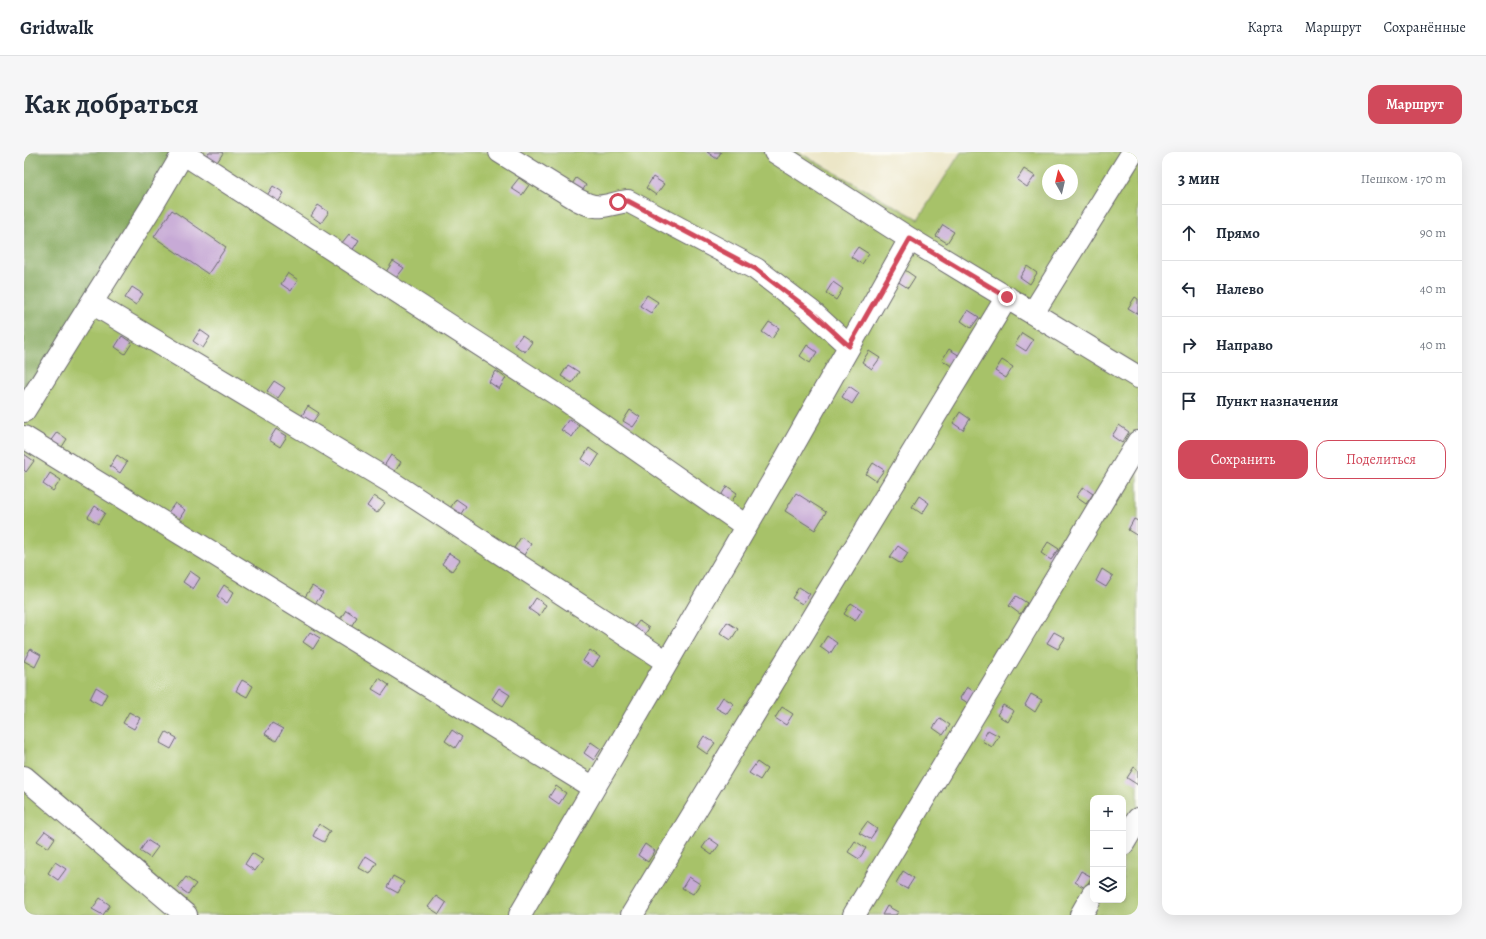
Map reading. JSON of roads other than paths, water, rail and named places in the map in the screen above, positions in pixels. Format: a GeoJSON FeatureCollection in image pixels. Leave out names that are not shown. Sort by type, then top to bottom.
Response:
{"type":"FeatureCollection","features":[{"type":"Feature","properties":{"kind":"street"},"geometry":{"type":"LineString","coordinates":[[500,152],[578,200],[591,206],[605,207],[618,202],[628,201],[756,269],[812,312],[849,346]]}},
{"type":"Feature","properties":{"kind":"street"},"geometry":{"type":"LineString","coordinates":[[775,152],[910,239],[1138,377]]}},
{"type":"Feature","properties":{"kind":"street"},"geometry":{"type":"LineString","coordinates":[[1034,314],[1133,152]]}},
{"type":"Feature","properties":{"kind":"street"},"geometry":{"type":"LineString","coordinates":[[24,411],[184,153],[564,398],[746,526]]}},
{"type":"Feature","properties":{"kind":"street"},"geometry":{"type":"LineString","coordinates":[[520,915],[746,526],[910,239]]}},
{"type":"Feature","properties":{"kind":"street"},"geometry":{"type":"LineString","coordinates":[[632,915],[1007,297]]}},
{"type":"Feature","properties":{"kind":"street"},"geometry":{"type":"LineString","coordinates":[[92,303],[394,484],[667,662]]}},
{"type":"Feature","properties":{"kind":"street"},"geometry":{"type":"LineString","coordinates":[[24,437],[594,788]]}},
{"type":"Feature","properties":{"kind":"street"},"geometry":{"type":"LineString","coordinates":[[854,915],[1138,442]]}},
{"type":"Feature","properties":{"kind":"street"},"geometry":{"type":"LineString","coordinates":[[24,777],[186,915]]}},
{"type":"Feature","properties":{"kind":"street"},"geometry":{"type":"LineString","coordinates":[[1126,839],[1138,819]]}},
{"type":"Feature","properties":{"kind":"street"},"geometry":{"type":"LineString","coordinates":[[1081,915],[1090,899]]}}]}
